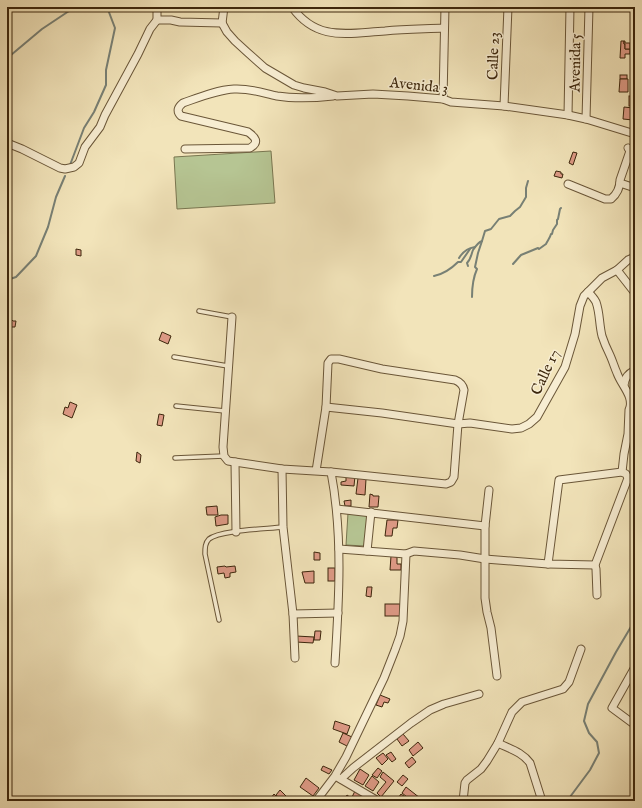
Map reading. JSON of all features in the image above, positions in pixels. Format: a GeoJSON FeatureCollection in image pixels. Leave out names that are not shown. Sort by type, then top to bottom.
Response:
{"type":"FeatureCollection","features":[{"type":"Feature","properties":{"kind":"street"},"geometry":{"type":"LineString","coordinates":[[7,143],[60,168],[65,169],[74,167],[79,163],[85,147],[100,127],[150,29],[157,20],[157,7]]}},
{"type":"Feature","properties":{"kind":"street"},"geometry":{"type":"LineString","coordinates":[[157,20],[222,23],[224,7]]}},
{"type":"Feature","properties":{"kind":"street"},"geometry":{"type":"LineString","coordinates":[[292,7],[297,15],[315,28],[325,32],[338,34],[444,28]]}},
{"type":"Feature","properties":{"kind":"street"},"geometry":{"type":"LineString","coordinates":[[443,99],[445,7]]}},
{"type":"Feature","properties":{"kind":"street","name":"Calle 23"},"geometry":{"type":"LineString","coordinates":[[504,106],[508,7]]}},
{"type":"Feature","properties":{"kind":"street"},"geometry":{"type":"LineString","coordinates":[[568,116],[570,7]]}},
{"type":"Feature","properties":{"kind":"street","name":"Avenida 5"},"geometry":{"type":"LineString","coordinates":[[586,119],[589,7]]}},
{"type":"Feature","properties":{"kind":"street","name":"Avenida 3"},"geometry":{"type":"LineString","coordinates":[[222,23],[227,32],[246,52],[265,68],[294,85],[304,88],[337,96],[373,94],[443,99],[451,102],[504,106],[586,119],[635,134]]}},
{"type":"Feature","properties":{"kind":"street"},"geometry":{"type":"LineString","coordinates":[[185,150],[250,148],[254,146],[256,140],[254,136],[248,132],[181,116],[178,114],[178,110],[179,106],[184,102],[222,90],[235,89],[291,97],[337,96]]}},
{"type":"Feature","properties":{"kind":"street"},"geometry":{"type":"LineString","coordinates":[[568,184],[605,199],[611,199],[616,195],[620,183],[630,152],[628,148]]}},
{"type":"Feature","properties":{"kind":"street"},"geometry":{"type":"LineString","coordinates":[[620,183],[635,188]]}},
{"type":"Feature","properties":{"kind":"street","name":"Calle 17"},"geometry":{"type":"LineString","coordinates":[[326,407],[382,413],[458,424],[470,423],[505,428],[521,428],[530,424],[537,417],[565,366],[575,334],[580,306],[584,296],[602,278],[617,270],[628,260],[635,257]]}},
{"type":"Feature","properties":{"kind":"street"},"geometry":{"type":"LineString","coordinates":[[617,270],[635,293]]}},
{"type":"Feature","properties":{"kind":"street"},"geometry":{"type":"LineString","coordinates":[[588,292],[595,301],[600,316],[602,335],[605,345],[633,407],[629,410],[628,434],[622,472]]}},
{"type":"Feature","properties":{"kind":"street"},"geometry":{"type":"LineString","coordinates":[[232,317],[223,447],[224,456],[228,461],[282,469],[331,472],[446,484],[451,482],[454,477],[458,424],[464,390],[462,385],[458,381],[382,369],[339,359],[331,359],[328,363],[326,407],[316,471]]}},
{"type":"Feature","properties":{"kind":"street"},"geometry":{"type":"LineString","coordinates":[[624,385],[628,375],[635,370]]}},
{"type":"Feature","properties":{"kind":"street"},"geometry":{"type":"LineString","coordinates":[[235,462],[236,532]]}},
{"type":"Feature","properties":{"kind":"street"},"geometry":{"type":"LineString","coordinates":[[282,469],[283,527],[295,658]]}},
{"type":"Feature","properties":{"kind":"street"},"geometry":{"type":"LineString","coordinates":[[331,472],[337,509],[339,549],[338,613],[335,663]]}},
{"type":"Feature","properties":{"kind":"street"},"geometry":{"type":"LineString","coordinates":[[548,564],[559,480],[622,472],[626,474],[628,478],[595,565],[597,595]]}},
{"type":"Feature","properties":{"kind":"street"},"geometry":{"type":"LineString","coordinates":[[489,490],[485,526],[485,598],[487,612],[492,628],[497,676]]}},
{"type":"Feature","properties":{"kind":"street"},"geometry":{"type":"LineString","coordinates":[[337,509],[485,526]]}},
{"type":"Feature","properties":{"kind":"street"},"geometry":{"type":"LineString","coordinates":[[367,551],[371,512]]}},
{"type":"Feature","properties":{"kind":"street"},"geometry":{"type":"LineString","coordinates":[[339,549],[406,554],[414,551],[548,564],[595,565]]}},
{"type":"Feature","properties":{"kind":"street"},"geometry":{"type":"LineString","coordinates":[[338,777],[384,678],[400,636],[403,621],[406,554]]}},
{"type":"Feature","properties":{"kind":"street"},"geometry":{"type":"LineString","coordinates":[[292,614],[338,613]]}},
{"type":"Feature","properties":{"kind":"street"},"geometry":{"type":"LineString","coordinates":[[463,801],[465,783],[481,769],[487,761],[498,743],[512,712],[522,702],[562,689],[569,682],[581,650]]}},
{"type":"Feature","properties":{"kind":"street"},"geometry":{"type":"LineString","coordinates":[[635,667],[612,708],[635,725]]}},
{"type":"Feature","properties":{"kind":"street"},"geometry":{"type":"LineString","coordinates":[[316,801],[338,777],[430,710],[444,704],[479,694]]}},
{"type":"Feature","properties":{"kind":"street"},"geometry":{"type":"LineString","coordinates":[[498,743],[517,752],[527,759],[542,801]]}},
{"type":"Feature","properties":{"kind":"street"},"geometry":{"type":"LineString","coordinates":[[338,777],[378,801]]}},
{"type":"Feature","properties":{"kind":"lane"},"geometry":{"type":"LineString","coordinates":[[199,311],[232,317]]}},
{"type":"Feature","properties":{"kind":"lane"},"geometry":{"type":"LineString","coordinates":[[174,357],[228,366]]}},
{"type":"Feature","properties":{"kind":"lane"},"geometry":{"type":"LineString","coordinates":[[176,406],[225,411]]}},
{"type":"Feature","properties":{"kind":"lane"},"geometry":{"type":"LineString","coordinates":[[175,458],[224,456]]}},
{"type":"Feature","properties":{"kind":"lane"},"geometry":{"type":"LineString","coordinates":[[219,620],[205,554],[205,545],[208,540],[217,535],[283,527]]}},
{"type":"Feature","properties":{"kind":"green space"},"geometry":{"type":"Polygon","coordinates":[[[271,151],[275,203],[177,209],[174,157],[271,151]]]}},
{"type":"Feature","properties":{"kind":"green space"},"geometry":{"type":"Polygon","coordinates":[[[348,513],[368,515],[365,546],[346,545],[348,513]]]}},
{"type":"Feature","properties":{"kind":"building"},"geometry":{"type":"Polygon","coordinates":[[[621,41],[624,41],[625,49],[630,49],[630,54],[625,54],[625,58],[620,58],[621,41]]]}},
{"type":"Feature","properties":{"kind":"building"},"geometry":{"type":"Polygon","coordinates":[[[624,41],[625,43],[630,43],[630,49],[625,49],[624,41]]]}},
{"type":"Feature","properties":{"kind":"building"},"geometry":{"type":"Polygon","coordinates":[[[620,75],[627,75],[627,79],[620,79],[620,75]]]}},
{"type":"Feature","properties":{"kind":"building"},"geometry":{"type":"Polygon","coordinates":[[[620,79],[628,79],[628,92],[619,92],[620,79]]]}},
{"type":"Feature","properties":{"kind":"building"},"geometry":{"type":"Polygon","coordinates":[[[629,96],[635,96],[635,106],[629,106],[629,96]]]}},
{"type":"Feature","properties":{"kind":"building"},"geometry":{"type":"Polygon","coordinates":[[[624,107],[633,108],[633,120],[623,119],[624,107]]]}},
{"type":"Feature","properties":{"kind":"building"},"geometry":{"type":"Polygon","coordinates":[[[573,152],[577,153],[573,165],[569,163],[573,152]]]}},
{"type":"Feature","properties":{"kind":"building"},"geometry":{"type":"Polygon","coordinates":[[[556,171],[563,174],[562,178],[554,176],[556,171]]]}},
{"type":"Feature","properties":{"kind":"building"},"geometry":{"type":"Polygon","coordinates":[[[76,249],[81,250],[81,256],[76,255],[76,249]]]}},
{"type":"Feature","properties":{"kind":"building"},"geometry":{"type":"Polygon","coordinates":[[[11,319],[16,321],[15,327],[9,327],[9,321],[11,319]]]}},
{"type":"Feature","properties":{"kind":"building"},"geometry":{"type":"Polygon","coordinates":[[[162,332],[171,336],[168,344],[159,340],[162,332]]]}},
{"type":"Feature","properties":{"kind":"building"},"geometry":{"type":"Polygon","coordinates":[[[70,402],[77,405],[72,418],[63,414],[65,407],[68,408],[70,402]]]}},
{"type":"Feature","properties":{"kind":"building"},"geometry":{"type":"Polygon","coordinates":[[[159,414],[164,415],[162,426],[157,425],[159,414]]]}},
{"type":"Feature","properties":{"kind":"building"},"geometry":{"type":"Polygon","coordinates":[[[137,452],[141,455],[140,463],[136,461],[137,452]]]}},
{"type":"Feature","properties":{"kind":"building"},"geometry":{"type":"Polygon","coordinates":[[[346,476],[355,476],[354,486],[341,485],[341,482],[346,481],[346,476]]]}},
{"type":"Feature","properties":{"kind":"building"},"geometry":{"type":"Polygon","coordinates":[[[358,478],[366,479],[365,495],[356,494],[358,478]]]}},
{"type":"Feature","properties":{"kind":"building"},"geometry":{"type":"Polygon","coordinates":[[[370,494],[373,496],[379,496],[378,507],[369,507],[370,494]]]}},
{"type":"Feature","properties":{"kind":"building"},"geometry":{"type":"Polygon","coordinates":[[[351,500],[351,506],[345,506],[344,501],[351,500]]]}},
{"type":"Feature","properties":{"kind":"building"},"geometry":{"type":"Polygon","coordinates":[[[217,506],[218,515],[207,515],[206,507],[217,506]]]}},
{"type":"Feature","properties":{"kind":"building"},"geometry":{"type":"Polygon","coordinates":[[[228,515],[228,524],[216,526],[215,517],[228,515]]]}},
{"type":"Feature","properties":{"kind":"building"},"geometry":{"type":"Polygon","coordinates":[[[387,520],[398,520],[397,528],[393,528],[392,536],[385,536],[387,520]]]}},
{"type":"Feature","properties":{"kind":"building"},"geometry":{"type":"Polygon","coordinates":[[[314,552],[320,553],[320,560],[314,560],[314,552]]]}},
{"type":"Feature","properties":{"kind":"building"},"geometry":{"type":"Polygon","coordinates":[[[391,556],[397,557],[397,564],[401,564],[401,570],[390,570],[391,556]]]}},
{"type":"Feature","properties":{"kind":"building"},"geometry":{"type":"Polygon","coordinates":[[[235,566],[236,572],[230,573],[230,577],[225,578],[224,573],[218,574],[217,567],[235,566]]]}},
{"type":"Feature","properties":{"kind":"building"},"geometry":{"type":"Polygon","coordinates":[[[328,568],[335,568],[335,581],[328,581],[328,568]]]}},
{"type":"Feature","properties":{"kind":"building"},"geometry":{"type":"Polygon","coordinates":[[[314,571],[314,583],[305,583],[302,572],[314,571]]]}},
{"type":"Feature","properties":{"kind":"building"},"geometry":{"type":"Polygon","coordinates":[[[367,587],[372,587],[371,597],[366,596],[367,587]]]}},
{"type":"Feature","properties":{"kind":"building"},"geometry":{"type":"Polygon","coordinates":[[[385,604],[400,604],[400,616],[385,616],[385,604]]]}},
{"type":"Feature","properties":{"kind":"building"},"geometry":{"type":"Polygon","coordinates":[[[315,631],[321,631],[320,640],[314,640],[315,631]]]}},
{"type":"Feature","properties":{"kind":"building"},"geometry":{"type":"Polygon","coordinates":[[[296,636],[314,637],[313,643],[296,642],[296,636]]]}},
{"type":"Feature","properties":{"kind":"building"},"geometry":{"type":"Polygon","coordinates":[[[380,695],[390,699],[388,703],[384,702],[382,707],[376,705],[380,695]]]}},
{"type":"Feature","properties":{"kind":"building"},"geometry":{"type":"Polygon","coordinates":[[[335,721],[350,726],[347,734],[333,729],[335,721]]]}},
{"type":"Feature","properties":{"kind":"building"},"geometry":{"type":"Polygon","coordinates":[[[343,733],[352,737],[347,746],[339,742],[343,733]]]}},
{"type":"Feature","properties":{"kind":"building"},"geometry":{"type":"Polygon","coordinates":[[[403,734],[409,741],[402,746],[397,739],[403,734]]]}},
{"type":"Feature","properties":{"kind":"building"},"geometry":{"type":"Polygon","coordinates":[[[418,742],[423,748],[413,756],[409,750],[418,742]]]}},
{"type":"Feature","properties":{"kind":"building"},"geometry":{"type":"Polygon","coordinates":[[[391,752],[396,759],[392,762],[386,755],[391,752]]]}},
{"type":"Feature","properties":{"kind":"building"},"geometry":{"type":"Polygon","coordinates":[[[383,753],[388,759],[382,765],[376,758],[383,753]]]}},
{"type":"Feature","properties":{"kind":"building"},"geometry":{"type":"Polygon","coordinates":[[[412,757],[416,762],[409,768],[405,763],[412,757]]]}},
{"type":"Feature","properties":{"kind":"building"},"geometry":{"type":"Polygon","coordinates":[[[323,766],[332,770],[329,774],[321,770],[323,766]]]}},
{"type":"Feature","properties":{"kind":"building"},"geometry":{"type":"Polygon","coordinates":[[[378,768],[382,771],[377,778],[372,775],[378,768]]]}},
{"type":"Feature","properties":{"kind":"building"},"geometry":{"type":"Polygon","coordinates":[[[360,769],[369,775],[363,785],[354,780],[360,769]]]}},
{"type":"Feature","properties":{"kind":"building"},"geometry":{"type":"Polygon","coordinates":[[[383,772],[394,781],[381,797],[377,793],[386,782],[380,777],[383,772]]]}},
{"type":"Feature","properties":{"kind":"building"},"geometry":{"type":"Polygon","coordinates":[[[403,775],[408,779],[402,786],[397,782],[403,775]]]}},
{"type":"Feature","properties":{"kind":"building"},"geometry":{"type":"Polygon","coordinates":[[[372,776],[379,782],[373,791],[365,786],[372,776]]]}},
{"type":"Feature","properties":{"kind":"building"},"geometry":{"type":"Polygon","coordinates":[[[306,778],[319,788],[313,796],[300,787],[306,778]]]}},
{"type":"Feature","properties":{"kind":"building"},"geometry":{"type":"Polygon","coordinates":[[[406,787],[420,798],[418,801],[412,801],[402,793],[406,787]]]}},
{"type":"Feature","properties":{"kind":"building"},"geometry":{"type":"Polygon","coordinates":[[[356,789],[366,796],[363,801],[358,801],[352,797],[356,789]]]}},
{"type":"Feature","properties":{"kind":"building"},"geometry":{"type":"Polygon","coordinates":[[[280,790],[288,798],[285,801],[276,795],[280,790]]]}},
{"type":"Feature","properties":{"kind":"building"},"geometry":{"type":"Polygon","coordinates":[[[274,794],[281,801],[274,801],[271,798],[274,794]]]}},
{"type":"Feature","properties":{"kind":"building"},"geometry":{"type":"Polygon","coordinates":[[[401,794],[411,801],[396,801],[401,794]]]}},
{"type":"Feature","properties":{"kind":"building"},"geometry":{"type":"Polygon","coordinates":[[[347,795],[355,801],[343,801],[347,795]]]}},
{"type":"Feature","properties":{"kind":"waterway"},"geometry":{"type":"LineString","coordinates":[[7,56],[11,55],[42,29],[75,7]]}},
{"type":"Feature","properties":{"kind":"waterway"},"geometry":{"type":"LineString","coordinates":[[70,165],[84,128],[94,112],[106,85],[106,70],[115,28],[107,7]]}},
{"type":"Feature","properties":{"kind":"waterway"},"geometry":{"type":"LineString","coordinates":[[7,280],[16,277],[36,256],[48,227],[56,197],[65,176]]}},
{"type":"Feature","properties":{"kind":"waterway"},"geometry":{"type":"LineString","coordinates":[[468,266],[467,263],[473,250],[478,243],[482,241],[485,231],[491,229],[499,219],[510,216],[520,207],[526,197],[528,181]]}},
{"type":"Feature","properties":{"kind":"waterway"},"geometry":{"type":"LineString","coordinates":[[513,264],[521,255],[538,248],[539,249],[546,244],[557,224],[561,208]]}},
{"type":"Feature","properties":{"kind":"waterway"},"geometry":{"type":"LineString","coordinates":[[472,297],[473,283],[477,269],[475,267],[482,241]]}},
{"type":"Feature","properties":{"kind":"waterway"},"geometry":{"type":"LineString","coordinates":[[459,258],[470,248],[475,247]]}},
{"type":"Feature","properties":{"kind":"waterway"},"geometry":{"type":"LineString","coordinates":[[434,276],[444,273],[458,262],[461,262],[470,249]]}},
{"type":"Feature","properties":{"kind":"waterway"},"geometry":{"type":"LineString","coordinates":[[567,801],[590,770],[599,753],[597,742],[589,733],[584,721],[588,704],[635,620]]}}]}
